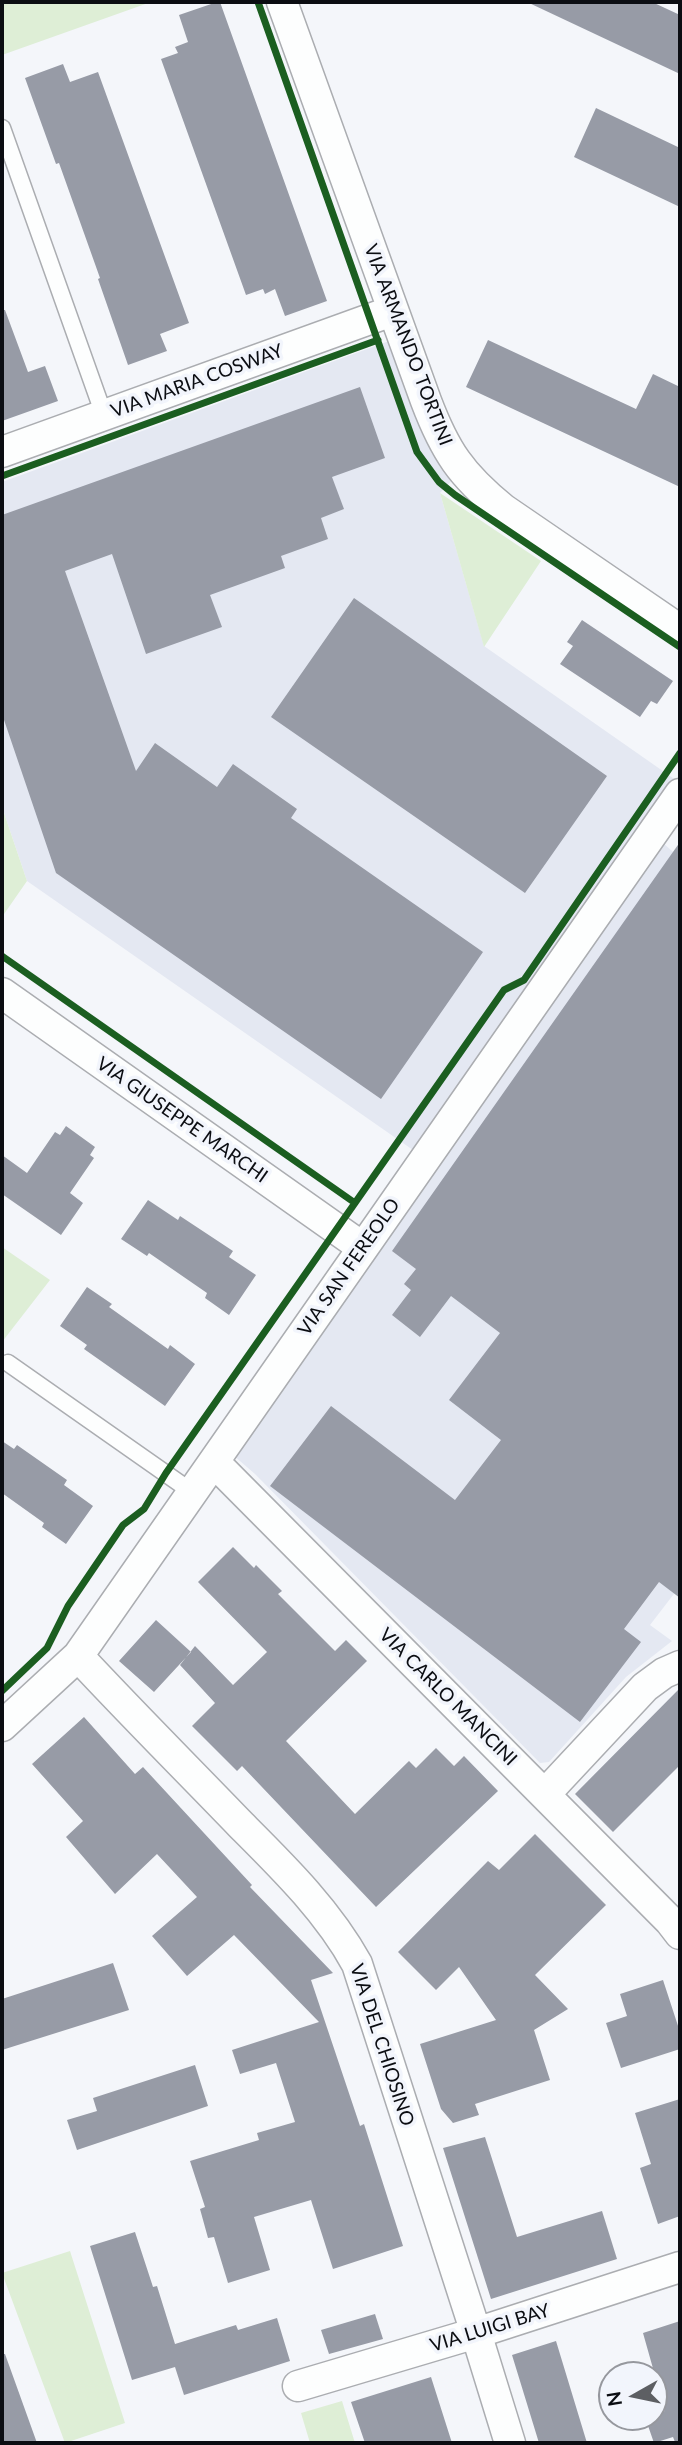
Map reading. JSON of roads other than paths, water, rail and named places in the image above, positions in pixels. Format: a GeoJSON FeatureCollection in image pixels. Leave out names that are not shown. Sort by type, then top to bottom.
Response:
{"type":"FeatureCollection","features":[{"type":"Feature","properties":{"kind":"street","name":"VIA ARMANDO TORTINI"},"geometry":{"type":"LineString","coordinates":[[282,2],[436,430],[455,463],[477,488],[503,509],[680,630]]}},
{"type":"Feature","properties":{"kind":"street","name":"VIA MARIA COSWAY"},"geometry":{"type":"LineString","coordinates":[[2,452],[392,311]]}},
{"type":"Feature","properties":{"kind":"street","name":"VIA SAN FEREOLO"},"geometry":{"type":"LineString","coordinates":[[2,1726],[78,1656],[680,794]]}},
{"type":"Feature","properties":{"kind":"street","name":"VIA GIUSEPPE MARCHI"},"geometry":{"type":"LineString","coordinates":[[2,993],[362,1247]]}},
{"type":"Feature","properties":{"kind":"street","name":"VIA CARLO MANCINI"},"geometry":{"type":"LineString","coordinates":[[214,1462],[679,1931]]}},
{"type":"Feature","properties":{"kind":"street","name":"VIA DEL CHIOSINO"},"geometry":{"type":"LineString","coordinates":[[78,1656],[265,1850],[333,1925],[357,1964],[510,2443]]}},
{"type":"Feature","properties":{"kind":"street"},"geometry":{"type":"LineString","coordinates":[[545,1794],[645,1688],[664,1673],[680,1666]]}},
{"type":"Feature","properties":{"kind":"street","name":"VIA LUIGI BAY"},"geometry":{"type":"LineString","coordinates":[[298,2386],[477,2333],[680,2267]]}},
{"type":"Feature","properties":{"kind":"lane"},"geometry":{"type":"LineString","coordinates":[[2,128],[8,166],[104,415]]}},
{"type":"Feature","properties":{"kind":"lane"},"geometry":{"type":"LineString","coordinates":[[8,1363],[192,1492]]}}]}
